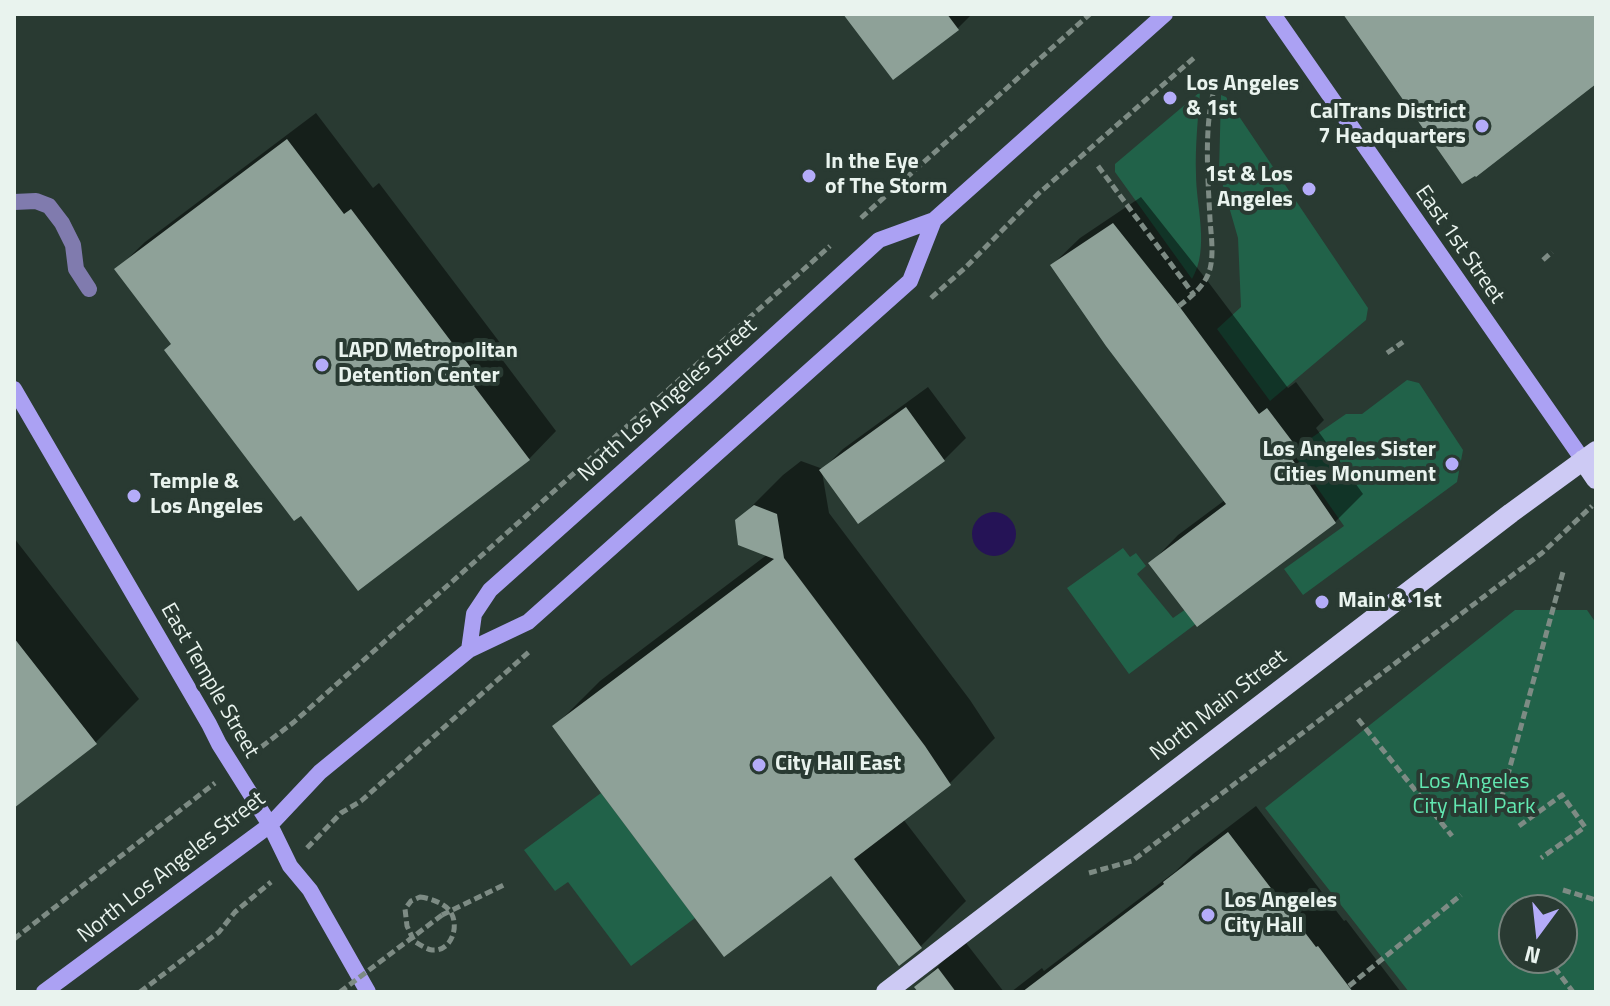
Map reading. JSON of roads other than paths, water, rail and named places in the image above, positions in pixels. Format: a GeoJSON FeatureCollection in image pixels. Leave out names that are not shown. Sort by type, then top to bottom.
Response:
{"type":"FeatureCollection","features":[{"type":"Feature","properties":{"kind":"main road","name":"North Los Angeles Street"},"geometry":{"type":"LineString","coordinates":[[469,650],[474,614],[490,590],[879,240],[934,220],[1165,14]]}},
{"type":"Feature","properties":{"kind":"main road","name":"East 1st Street"},"geometry":{"type":"LineString","coordinates":[[1273,14],[1590,456]]}},
{"type":"Feature","properties":{"kind":"main road","name":"North Los Angeles Street"},"geometry":{"type":"LineString","coordinates":[[44,992],[270,825],[320,772],[469,650],[528,622],[910,281],[934,220]]}},
{"type":"Feature","properties":{"kind":"main road","name":"East Temple Street"},"geometry":{"type":"LineString","coordinates":[[14,389],[219,744],[270,825],[290,866],[310,890],[368,992]]}},
{"type":"Feature","properties":{"kind":"main road"},"geometry":{"type":"LineString","coordinates":[[1590,456],[1596,479]]}},
{"type":"Feature","properties":{"kind":"main road","name":"North Main Street"},"geometry":{"type":"LineString","coordinates":[[886,992],[1498,522],[1590,456]]}},
{"type":"Feature","properties":{"kind":"lane"},"geometry":{"type":"LineString","coordinates":[[14,202],[36,201],[49,206],[73,245],[76,269],[89,289]]}},
{"type":"Feature","properties":{"kind":"place","name":"Los Angeles & 1st"},"geometry":{"type":"Point","coordinates":[1170,98]}},
{"type":"Feature","properties":{"kind":"place","name":"CalTrans District 7 Headquarters"},"geometry":{"type":"Point","coordinates":[1482,126]}},
{"type":"Feature","properties":{"kind":"place","name":"In the Eye of The Storm"},"geometry":{"type":"Point","coordinates":[809,176]}},
{"type":"Feature","properties":{"kind":"place","name":"1st & Los Angeles"},"geometry":{"type":"Point","coordinates":[1309,189]}},
{"type":"Feature","properties":{"kind":"place","name":"LAPD Metropolitan Detention Center"},"geometry":{"type":"Point","coordinates":[322,365]}},
{"type":"Feature","properties":{"kind":"place","name":"Los Angeles Sister Cities Monument"},"geometry":{"type":"Point","coordinates":[1452,464]}},
{"type":"Feature","properties":{"kind":"place","name":"Temple & Los Angeles"},"geometry":{"type":"Point","coordinates":[134,496]}},
{"type":"Feature","properties":{"kind":"place","name":"Main & 1st"},"geometry":{"type":"Point","coordinates":[1322,602]}},
{"type":"Feature","properties":{"kind":"place","name":"City Hall East"},"geometry":{"type":"Point","coordinates":[759,765]}},
{"type":"Feature","properties":{"kind":"place","name":"Los Angeles City Hall"},"geometry":{"type":"Point","coordinates":[1208,915]}},
{"type":"Feature","properties":{"kind":"park label","name":"Los Angeles City Hall Park"},"geometry":{"type":"Point","coordinates":[1474,796]}}]}
